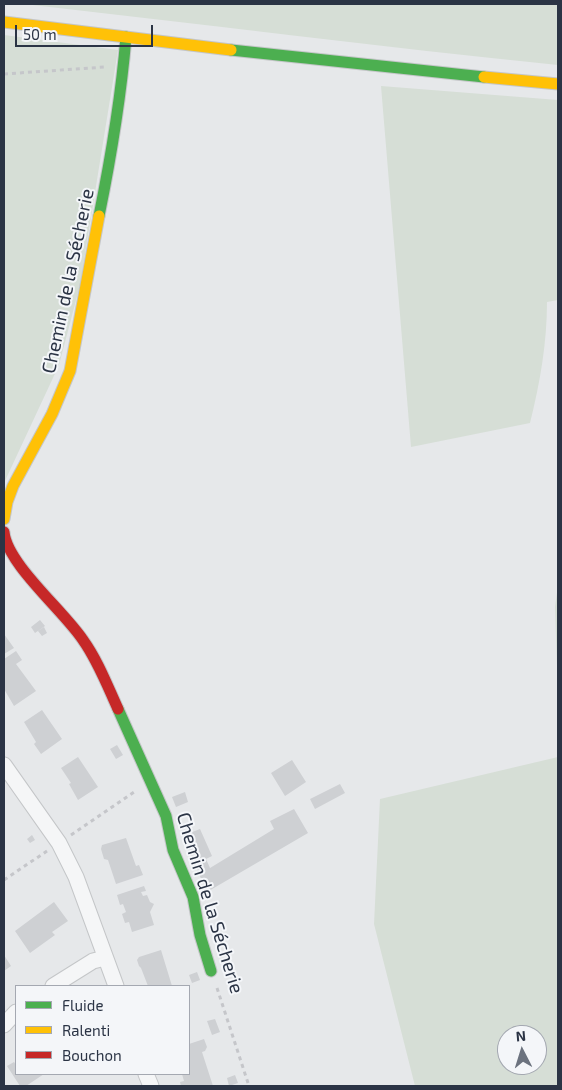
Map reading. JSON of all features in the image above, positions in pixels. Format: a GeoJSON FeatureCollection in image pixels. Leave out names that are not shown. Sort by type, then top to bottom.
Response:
{"type":"FeatureCollection","features":[{"type":"Feature","properties":{"kind":"street"},"geometry":{"type":"LineString","coordinates":[[4,22],[280,56],[558,84]]}},
{"type":"Feature","properties":{"kind":"street","name":"Chemin de la Sécherie"},"geometry":{"type":"LineString","coordinates":[[4,519],[7,502],[13,486],[52,414],[70,371],[113,145],[126,37]]}},
{"type":"Feature","properties":{"kind":"street","name":"Chemin de la Sécherie"},"geometry":{"type":"LineString","coordinates":[[4,532],[5,542],[15,559],[83,639],[100,667],[166,816],[173,850],[193,897],[200,935],[211,971]]}},
{"type":"Feature","properties":{"kind":"street"},"geometry":{"type":"LineString","coordinates":[[4,765],[59,843],[76,877],[116,985]]}},
{"type":"Feature","properties":{"kind":"street"},"geometry":{"type":"LineString","coordinates":[[55,985],[93,961],[105,958]]}},
{"type":"Feature","properties":{"kind":"street"},"geometry":{"type":"LineString","coordinates":[[4,1025],[15,1013]]}},
{"type":"Feature","properties":{"kind":"path"},"geometry":{"type":"LineString","coordinates":[[4,74],[124,65]]}},
{"type":"Feature","properties":{"kind":"path"},"geometry":{"type":"LineString","coordinates":[[4,880],[150,780]]}},
{"type":"Feature","properties":{"kind":"path","name":"Chemin de la Sécherie"},"geometry":{"type":"LineString","coordinates":[[211,971],[249,1086]]}},
{"type":"Feature","properties":{"kind":"shaded area"},"geometry":{"type":"Polygon","coordinates":[[[24,4],[558,4],[558,65],[358,43],[24,4]]]}},
{"type":"Feature","properties":{"kind":"shaded area"},"geometry":{"type":"Polygon","coordinates":[[[4,35],[118,50],[80,285],[59,365],[4,483],[4,35]]]}},
{"type":"Feature","properties":{"kind":"shaded area"},"geometry":{"type":"Polygon","coordinates":[[[381,86],[558,100],[558,300],[547,302],[546,333],[542,363],[530,423],[411,447],[381,86]]]}},
{"type":"Feature","properties":{"kind":"shaded area"},"geometry":{"type":"Polygon","coordinates":[[[558,585],[558,695],[555,607],[558,585]]]}},
{"type":"Feature","properties":{"kind":"shaded area"},"geometry":{"type":"Polygon","coordinates":[[[558,757],[558,1086],[415,1086],[374,924],[380,799],[558,757]]]}},
{"type":"Feature","properties":{"kind":"building"},"geometry":{"type":"Polygon","coordinates":[[[40,620],[45,626],[35,633],[31,627],[40,620]]]}},
{"type":"Feature","properties":{"kind":"building"},"geometry":{"type":"Polygon","coordinates":[[[44,627],[47,633],[42,636],[38,631],[44,627]]]}},
{"type":"Feature","properties":{"kind":"building"},"geometry":{"type":"Polygon","coordinates":[[[4,634],[14,648],[4,654],[4,634]]]}},
{"type":"Feature","properties":{"kind":"building"},"geometry":{"type":"Polygon","coordinates":[[[16,651],[22,660],[16,664],[36,691],[14,706],[4,689],[4,659],[16,651]]]}},
{"type":"Feature","properties":{"kind":"building"},"geometry":{"type":"Polygon","coordinates":[[[42,710],[62,739],[41,754],[24,722],[42,710]]]}},
{"type":"Feature","properties":{"kind":"building"},"geometry":{"type":"Polygon","coordinates":[[[117,745],[123,755],[116,759],[110,749],[117,745]]]}},
{"type":"Feature","properties":{"kind":"building"},"geometry":{"type":"Polygon","coordinates":[[[78,757],[98,787],[78,800],[69,784],[71,783],[61,768],[78,757]]]}},
{"type":"Feature","properties":{"kind":"building"},"geometry":{"type":"Polygon","coordinates":[[[292,760],[306,782],[285,796],[271,773],[292,760]]]}},
{"type":"Feature","properties":{"kind":"building"},"geometry":{"type":"Polygon","coordinates":[[[340,784],[345,793],[315,809],[310,799],[340,784]]]}},
{"type":"Feature","properties":{"kind":"building"},"geometry":{"type":"Polygon","coordinates":[[[185,792],[188,802],[176,807],[172,797],[185,792]]]}},
{"type":"Feature","properties":{"kind":"building"},"geometry":{"type":"Polygon","coordinates":[[[294,809],[308,833],[207,892],[182,836],[200,829],[212,856],[206,859],[210,868],[274,829],[270,821],[294,809]]]}},
{"type":"Feature","properties":{"kind":"building"},"geometry":{"type":"Polygon","coordinates":[[[32,835],[35,840],[30,843],[27,839],[32,835]]]}},
{"type":"Feature","properties":{"kind":"building"},"geometry":{"type":"Polygon","coordinates":[[[126,838],[136,866],[139,865],[143,875],[116,884],[108,860],[104,859],[101,849],[102,845],[126,838]]]}},
{"type":"Feature","properties":{"kind":"building"},"geometry":{"type":"Polygon","coordinates":[[[144,886],[146,891],[141,892],[143,896],[147,895],[150,902],[154,904],[150,912],[154,925],[132,932],[129,922],[125,923],[122,914],[126,912],[123,904],[120,905],[117,895],[144,886]]]}},
{"type":"Feature","properties":{"kind":"building"},"geometry":{"type":"Polygon","coordinates":[[[54,902],[68,921],[52,932],[55,935],[30,953],[15,931],[54,902]]]}},
{"type":"Feature","properties":{"kind":"building"},"geometry":{"type":"Polygon","coordinates":[[[161,950],[172,985],[148,985],[137,960],[139,957],[161,950]]]}},
{"type":"Feature","properties":{"kind":"building"},"geometry":{"type":"Polygon","coordinates":[[[4,955],[11,966],[4,971],[4,955]]]}},
{"type":"Feature","properties":{"kind":"building"},"geometry":{"type":"Polygon","coordinates":[[[197,972],[200,980],[192,983],[189,975],[197,972]]]}},
{"type":"Feature","properties":{"kind":"building"},"geometry":{"type":"Polygon","coordinates":[[[215,1019],[220,1032],[212,1035],[207,1021],[215,1019]]]}},
{"type":"Feature","properties":{"kind":"building"},"geometry":{"type":"Polygon","coordinates":[[[204,1039],[207,1047],[202,1052],[213,1086],[181,1086],[180,1082],[184,1081],[182,1075],[190,1075],[190,1044],[204,1039]]]}},
{"type":"Feature","properties":{"kind":"building"},"geometry":{"type":"Polygon","coordinates":[[[14,1062],[15,1075],[42,1075],[26,1086],[20,1086],[7,1066],[14,1062]]]}},
{"type":"Feature","properties":{"kind":"building"},"geometry":{"type":"Polygon","coordinates":[[[235,1075],[238,1083],[229,1086],[227,1078],[235,1075]]]}},
{"type":"Feature","properties":{"kind":"traffic: fast"},"geometry":{"type":"LineString","coordinates":[[99,216],[115,127],[126,37]]}},
{"type":"Feature","properties":{"kind":"traffic: fast"},"geometry":{"type":"LineString","coordinates":[[231,50],[484,77]]}},
{"type":"Feature","properties":{"kind":"traffic: fast"},"geometry":{"type":"LineString","coordinates":[[118,709],[166,816],[173,850],[193,897],[200,935],[211,971]]}},
{"type":"Feature","properties":{"kind":"traffic: slow"},"geometry":{"type":"LineString","coordinates":[[4,22],[231,50]]}},
{"type":"Feature","properties":{"kind":"traffic: slow"},"geometry":{"type":"LineString","coordinates":[[484,77],[558,84]]}},
{"type":"Feature","properties":{"kind":"traffic: slow"},"geometry":{"type":"LineString","coordinates":[[4,519],[7,502],[13,486],[52,414],[70,371],[99,216]]}},
{"type":"Feature","properties":{"kind":"traffic: jam"},"geometry":{"type":"LineString","coordinates":[[4,532],[7,545],[25,573],[74,628],[88,648],[102,673],[118,709]]}}]}
